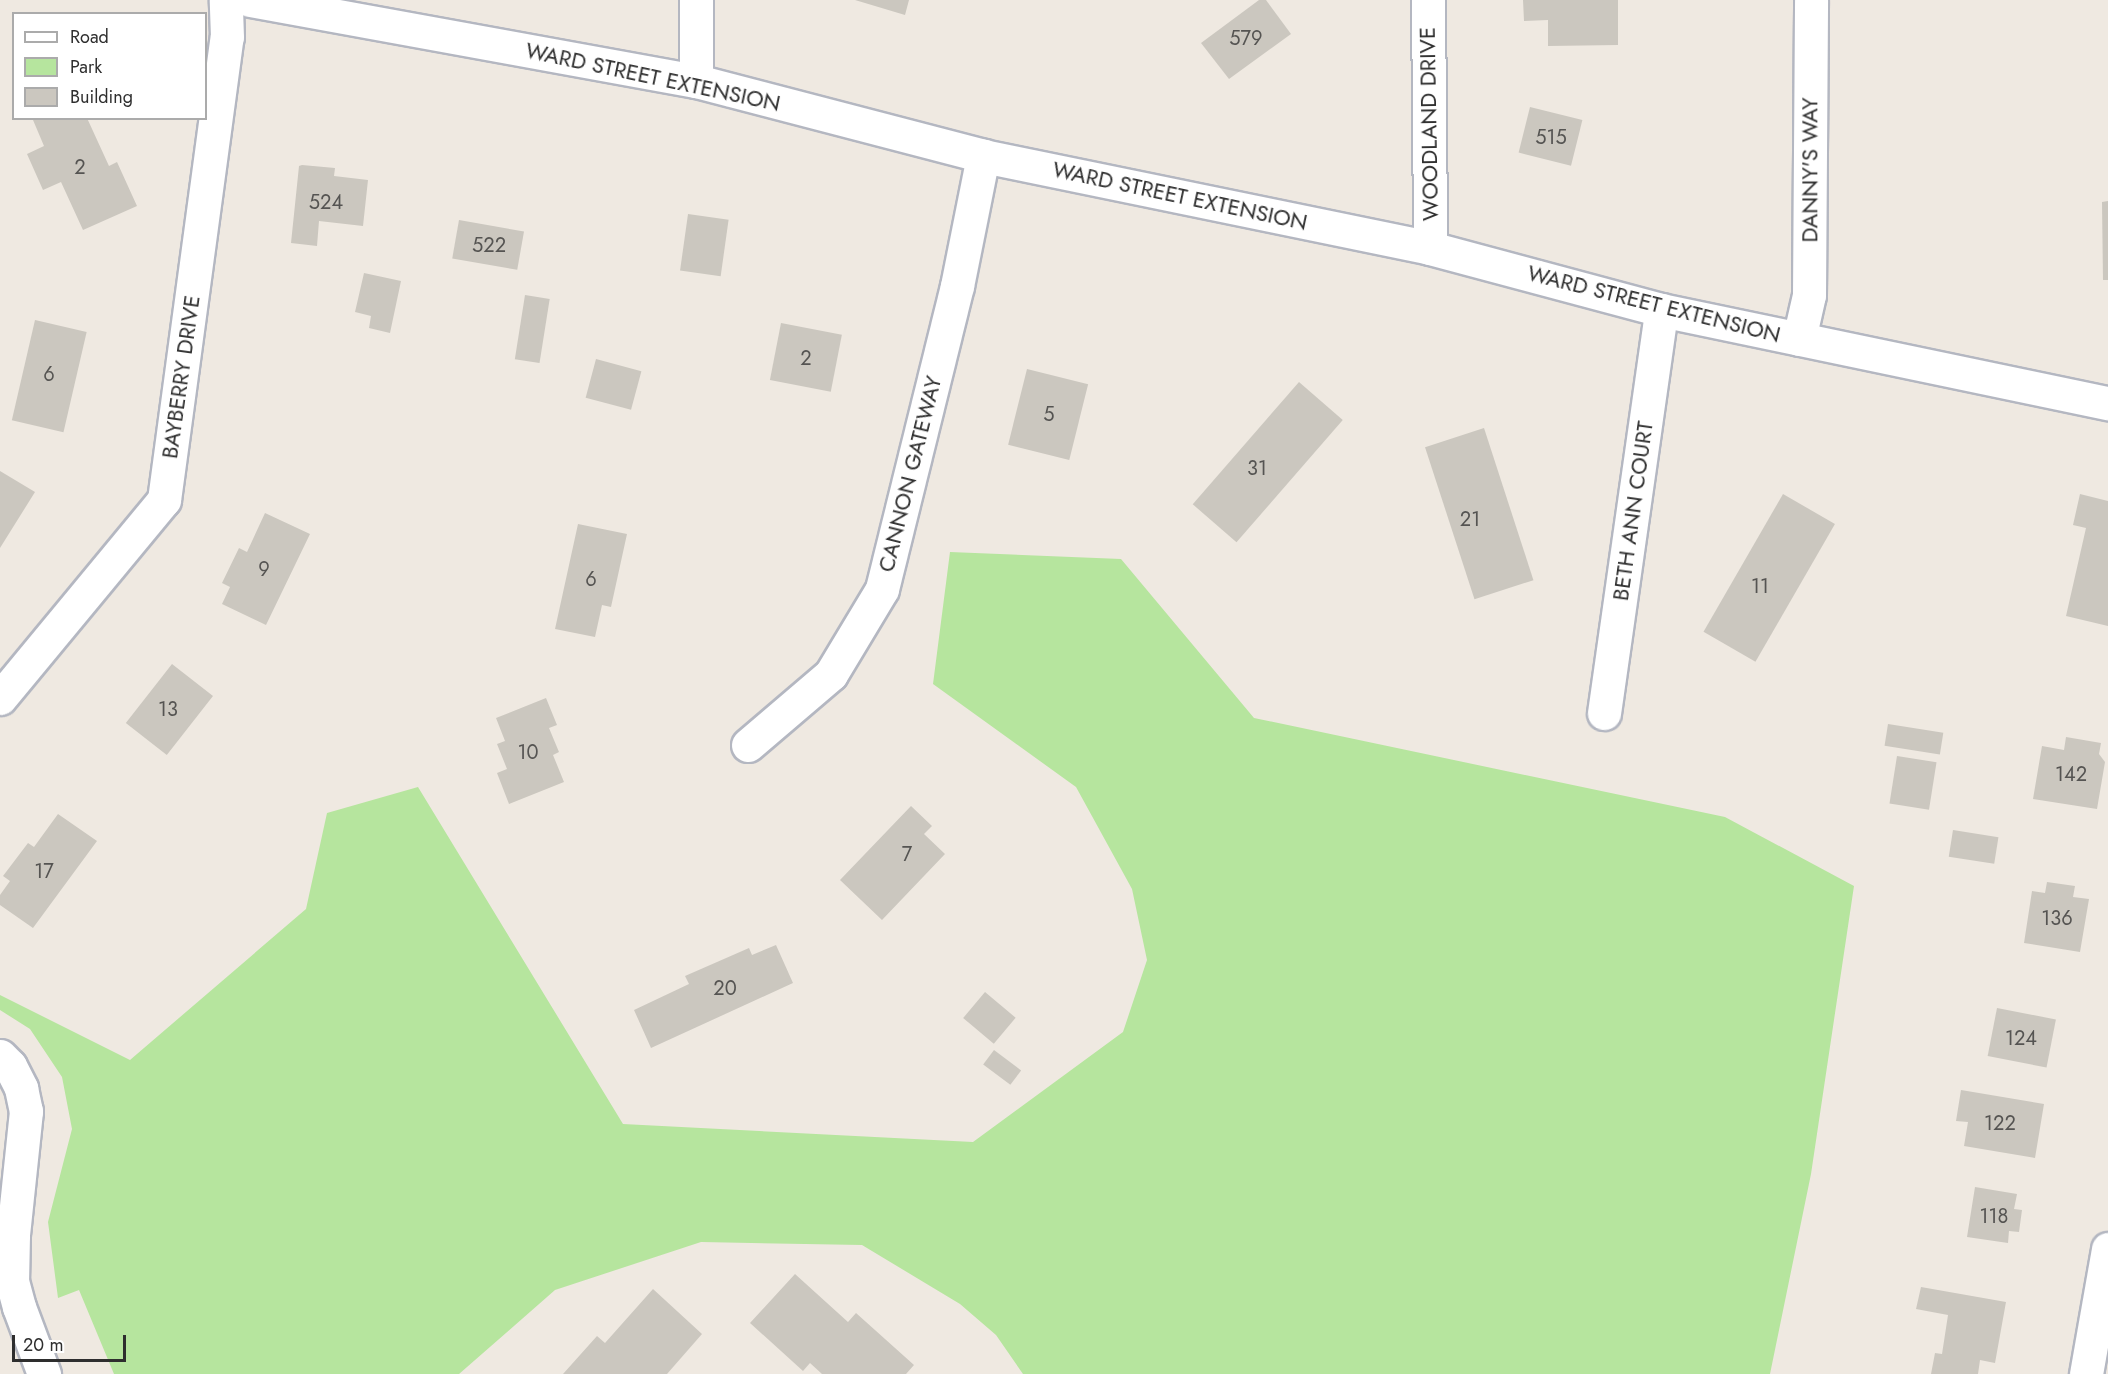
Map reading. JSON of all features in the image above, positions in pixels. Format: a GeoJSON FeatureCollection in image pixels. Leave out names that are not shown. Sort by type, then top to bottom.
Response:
{"type":"FeatureCollection","features":[{"type":"Feature","properties":{"kind":"street","name":"BAYBERRY DRIVE"},"geometry":{"type":"LineString","coordinates":[[0,698],[164,500],[227,37],[226,0]]}},
{"type":"Feature","properties":{"kind":"street","name":"WARD STREET EXTENSION"},"geometry":{"type":"LineString","coordinates":[[250,0],[696,81],[983,156],[1430,248],[1661,310],[2108,403]]}},
{"type":"Feature","properties":{"kind":"street"},"geometry":{"type":"LineString","coordinates":[[696,0],[696,81]]}},
{"type":"Feature","properties":{"kind":"street","name":"WOODLAND DRIVE"},"geometry":{"type":"LineString","coordinates":[[1428,0],[1430,248]]}},
{"type":"Feature","properties":{"kind":"street","name":"DANNY'S WAY"},"geometry":{"type":"LineString","coordinates":[[1799,339],[1809,296],[1811,0]]}},
{"type":"Feature","properties":{"kind":"street","name":"CANNON GATEWAY"},"geometry":{"type":"LineString","coordinates":[[748,745],[831,674],[882,589],[957,286],[983,156]]}},
{"type":"Feature","properties":{"kind":"street","name":"BETH ANN COURT"},"geometry":{"type":"LineString","coordinates":[[1604,713],[1661,310]]}},
{"type":"Feature","properties":{"kind":"street"},"geometry":{"type":"LineString","coordinates":[[0,1056],[10,1066],[21,1088],[26,1111],[13,1235],[12,1281],[19,1307],[44,1374]]}},
{"type":"Feature","properties":{"kind":"street"},"geometry":{"type":"LineString","coordinates":[[2086,1374],[2108,1249]]}},
{"type":"Feature","properties":{"kind":"green space"},"geometry":{"type":"Polygon","coordinates":[[[950,552],[1121,559],[1254,718],[1725,817],[1854,886],[1811,1174],[1770,1374],[1023,1374],[996,1335],[960,1304],[862,1245],[701,1242],[555,1290],[459,1374],[114,1374],[79,1290],[58,1298],[48,1222],[72,1129],[62,1077],[30,1029],[0,1010],[0,995],[130,1060],[306,909],[327,813],[418,787],[623,1124],[973,1142],[1123,1032],[1147,960],[1132,889],[1076,787],[933,684],[950,552]]]}},
{"type":"Feature","properties":{"kind":"building"},"geometry":{"type":"Polygon","coordinates":[[[855,0],[909,0],[905,15],[855,0]]]}},
{"type":"Feature","properties":{"kind":"building"},"geometry":{"type":"Polygon","coordinates":[[[1259,0],[1266,0],[1291,34],[1229,79],[1201,43],[1259,0]]]}},
{"type":"Feature","properties":{"kind":"building"},"geometry":{"type":"Polygon","coordinates":[[[1523,0],[1618,0],[1618,45],[1548,46],[1548,20],[1524,21],[1523,0]]]}},
{"type":"Feature","properties":{"kind":"building"},"geometry":{"type":"Polygon","coordinates":[[[1530,107],[1582,120],[1571,166],[1519,153],[1530,107]]]}},
{"type":"Feature","properties":{"kind":"building"},"geometry":{"type":"Polygon","coordinates":[[[33,120],[88,120],[109,166],[117,162],[137,206],[83,230],[61,182],[43,190],[27,154],[44,146],[33,120]]]}},
{"type":"Feature","properties":{"kind":"building"},"geometry":{"type":"Polygon","coordinates":[[[299,166],[335,168],[334,176],[368,180],[363,226],[319,221],[317,246],[291,243],[299,166]]]}},
{"type":"Feature","properties":{"kind":"building"},"geometry":{"type":"Polygon","coordinates":[[[2108,201],[2108,280],[2103,280],[2102,202],[2108,201]]]}},
{"type":"Feature","properties":{"kind":"building"},"geometry":{"type":"Polygon","coordinates":[[[688,214],[729,220],[721,276],[680,270],[688,214]]]}},
{"type":"Feature","properties":{"kind":"building"},"geometry":{"type":"Polygon","coordinates":[[[459,220],[524,231],[517,270],[452,258],[459,220]]]}},
{"type":"Feature","properties":{"kind":"building"},"geometry":{"type":"Polygon","coordinates":[[[364,273],[401,281],[390,333],[369,328],[371,316],[355,312],[364,273]]]}},
{"type":"Feature","properties":{"kind":"building"},"geometry":{"type":"Polygon","coordinates":[[[525,295],[550,299],[540,363],[515,359],[525,295]]]}},
{"type":"Feature","properties":{"kind":"building"},"geometry":{"type":"Polygon","coordinates":[[[35,320],[87,332],[63,432],[12,420],[35,320]]]}},
{"type":"Feature","properties":{"kind":"building"},"geometry":{"type":"Polygon","coordinates":[[[781,323],[842,335],[831,392],[770,380],[781,323]]]}},
{"type":"Feature","properties":{"kind":"building"},"geometry":{"type":"Polygon","coordinates":[[[596,359],[641,371],[631,410],[586,398],[596,359]]]}},
{"type":"Feature","properties":{"kind":"building"},"geometry":{"type":"Polygon","coordinates":[[[1027,369],[1088,384],[1069,460],[1008,445],[1027,369]]]}},
{"type":"Feature","properties":{"kind":"building"},"geometry":{"type":"Polygon","coordinates":[[[1299,382],[1343,420],[1236,542],[1193,504],[1299,382]]]}},
{"type":"Feature","properties":{"kind":"building"},"geometry":{"type":"Polygon","coordinates":[[[1484,428],[1533,580],[1474,599],[1425,447],[1484,428]]]}},
{"type":"Feature","properties":{"kind":"building"},"geometry":{"type":"Polygon","coordinates":[[[0,471],[35,492],[0,548],[0,471]]]}},
{"type":"Feature","properties":{"kind":"building"},"geometry":{"type":"Polygon","coordinates":[[[1783,494],[1835,524],[1755,662],[1704,632],[1783,494]]]}},
{"type":"Feature","properties":{"kind":"building"},"geometry":{"type":"Polygon","coordinates":[[[2080,494],[2108,501],[2108,626],[2066,616],[2086,528],[2073,525],[2080,494]]]}},
{"type":"Feature","properties":{"kind":"building"},"geometry":{"type":"Polygon","coordinates":[[[265,513],[310,534],[266,625],[222,604],[230,587],[222,583],[239,548],[247,552],[265,513]]]}},
{"type":"Feature","properties":{"kind":"building"},"geometry":{"type":"Polygon","coordinates":[[[578,524],[627,534],[611,607],[602,605],[595,637],[555,629],[578,524]]]}},
{"type":"Feature","properties":{"kind":"building"},"geometry":{"type":"Polygon","coordinates":[[[172,664],[213,696],[167,755],[126,723],[172,664]]]}},
{"type":"Feature","properties":{"kind":"building"},"geometry":{"type":"Polygon","coordinates":[[[546,698],[557,725],[549,728],[559,752],[553,755],[564,782],[509,804],[497,773],[507,769],[497,744],[505,741],[496,718],[546,698]]]}},
{"type":"Feature","properties":{"kind":"building"},"geometry":{"type":"Polygon","coordinates":[[[1888,724],[1943,733],[1940,754],[1885,746],[1888,724]]]}},
{"type":"Feature","properties":{"kind":"building"},"geometry":{"type":"Polygon","coordinates":[[[2066,737],[2101,743],[2099,754],[2105,762],[2097,809],[2033,799],[2042,746],[2064,750],[2066,737]]]}},
{"type":"Feature","properties":{"kind":"building"},"geometry":{"type":"Polygon","coordinates":[[[1897,756],[1937,762],[1929,810],[1889,803],[1897,756]]]}},
{"type":"Feature","properties":{"kind":"building"},"geometry":{"type":"Polygon","coordinates":[[[911,806],[932,826],[924,834],[945,854],[882,920],[840,880],[911,806]]]}},
{"type":"Feature","properties":{"kind":"building"},"geometry":{"type":"Polygon","coordinates":[[[58,814],[97,841],[33,928],[0,905],[0,895],[10,881],[3,876],[28,843],[34,847],[58,814]]]}},
{"type":"Feature","properties":{"kind":"building"},"geometry":{"type":"Polygon","coordinates":[[[1953,830],[1998,837],[1994,864],[1949,857],[1953,830]]]}},
{"type":"Feature","properties":{"kind":"building"},"geometry":{"type":"Polygon","coordinates":[[[2047,882],[2075,886],[2073,897],[2089,899],[2080,952],[2024,943],[2032,891],[2045,893],[2047,882]]]}},
{"type":"Feature","properties":{"kind":"building"},"geometry":{"type":"Polygon","coordinates":[[[776,945],[793,983],[651,1048],[634,1010],[689,984],[685,976],[749,948],[752,955],[776,945]]]}},
{"type":"Feature","properties":{"kind":"building"},"geometry":{"type":"Polygon","coordinates":[[[985,992],[1016,1018],[994,1044],[963,1018],[985,992]]]}},
{"type":"Feature","properties":{"kind":"building"},"geometry":{"type":"Polygon","coordinates":[[[1997,1008],[2056,1019],[2047,1068],[1988,1056],[1997,1008]]]}},
{"type":"Feature","properties":{"kind":"building"},"geometry":{"type":"Polygon","coordinates":[[[994,1050],[1021,1070],[1010,1085],[983,1064],[994,1050]]]}},
{"type":"Feature","properties":{"kind":"building"},"geometry":{"type":"Polygon","coordinates":[[[1961,1090],[2044,1104],[2035,1158],[1964,1146],[1968,1122],[1956,1121],[1961,1090]]]}},
{"type":"Feature","properties":{"kind":"building"},"geometry":{"type":"Polygon","coordinates":[[[1975,1187],[2017,1194],[2014,1209],[2022,1210],[2019,1232],[2009,1231],[2008,1243],[1967,1237],[1975,1187]]]}},
{"type":"Feature","properties":{"kind":"building"},"geometry":{"type":"Polygon","coordinates":[[[795,1274],[848,1322],[856,1313],[914,1365],[906,1374],[822,1374],[810,1363],[803,1371],[750,1323],[795,1274]]]}},
{"type":"Feature","properties":{"kind":"building"},"geometry":{"type":"Polygon","coordinates":[[[1921,1287],[2006,1302],[1995,1363],[1980,1360],[1978,1374],[1931,1374],[1935,1353],[1942,1354],[1948,1315],[1916,1309],[1921,1287]]]}},
{"type":"Feature","properties":{"kind":"building"},"geometry":{"type":"Polygon","coordinates":[[[653,1289],[702,1334],[667,1374],[563,1374],[597,1336],[605,1343],[653,1289]]]}}]}
